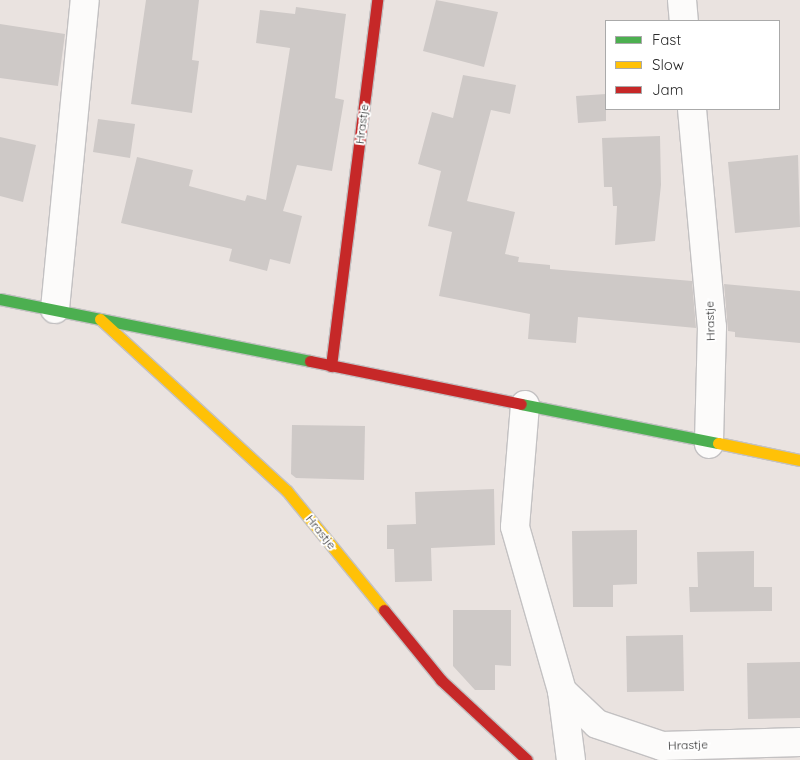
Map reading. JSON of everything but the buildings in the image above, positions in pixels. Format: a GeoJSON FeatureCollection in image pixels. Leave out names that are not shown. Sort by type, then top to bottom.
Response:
{"type":"FeatureCollection","features":[{"type":"Feature","properties":{"kind":"street"},"geometry":{"type":"LineString","coordinates":[[55,309],[85,0]]}},
{"type":"Feature","properties":{"kind":"street","name":"Hrastje"},"geometry":{"type":"LineString","coordinates":[[331,366],[377,0]]}},
{"type":"Feature","properties":{"kind":"street"},"geometry":{"type":"LineString","coordinates":[[682,0],[684,20]]}},
{"type":"Feature","properties":{"kind":"street","name":"Hrastje"},"geometry":{"type":"LineString","coordinates":[[692,110],[712,327],[709,444]]}},
{"type":"Feature","properties":{"kind":"street"},"geometry":{"type":"LineString","coordinates":[[0,299],[709,444],[800,460]]}},
{"type":"Feature","properties":{"kind":"street","name":"Hrastje"},"geometry":{"type":"LineString","coordinates":[[100,319],[287,491],[441,680],[527,760]]}},
{"type":"Feature","properties":{"kind":"street"},"geometry":{"type":"LineString","coordinates":[[524,405],[515,527],[562,691],[571,760]]}},
{"type":"Feature","properties":{"kind":"street","name":"Hrastje"},"geometry":{"type":"LineString","coordinates":[[562,691],[597,724],[662,746],[800,742]]}},
{"type":"Feature","properties":{"kind":"traffic: fast"},"geometry":{"type":"LineString","coordinates":[[0,299],[310,361]]}},
{"type":"Feature","properties":{"kind":"traffic: fast"},"geometry":{"type":"LineString","coordinates":[[521,404],[718,443]]}},
{"type":"Feature","properties":{"kind":"traffic: slow"},"geometry":{"type":"LineString","coordinates":[[100,319],[287,491],[384,610]]}},
{"type":"Feature","properties":{"kind":"traffic: slow"},"geometry":{"type":"LineString","coordinates":[[718,443],[800,460]]}},
{"type":"Feature","properties":{"kind":"traffic: jam"},"geometry":{"type":"LineString","coordinates":[[331,366],[377,0]]}},
{"type":"Feature","properties":{"kind":"traffic: jam"},"geometry":{"type":"LineString","coordinates":[[310,361],[521,404]]}},
{"type":"Feature","properties":{"kind":"traffic: jam"},"geometry":{"type":"LineString","coordinates":[[384,610],[441,680],[527,760]]}}]}
